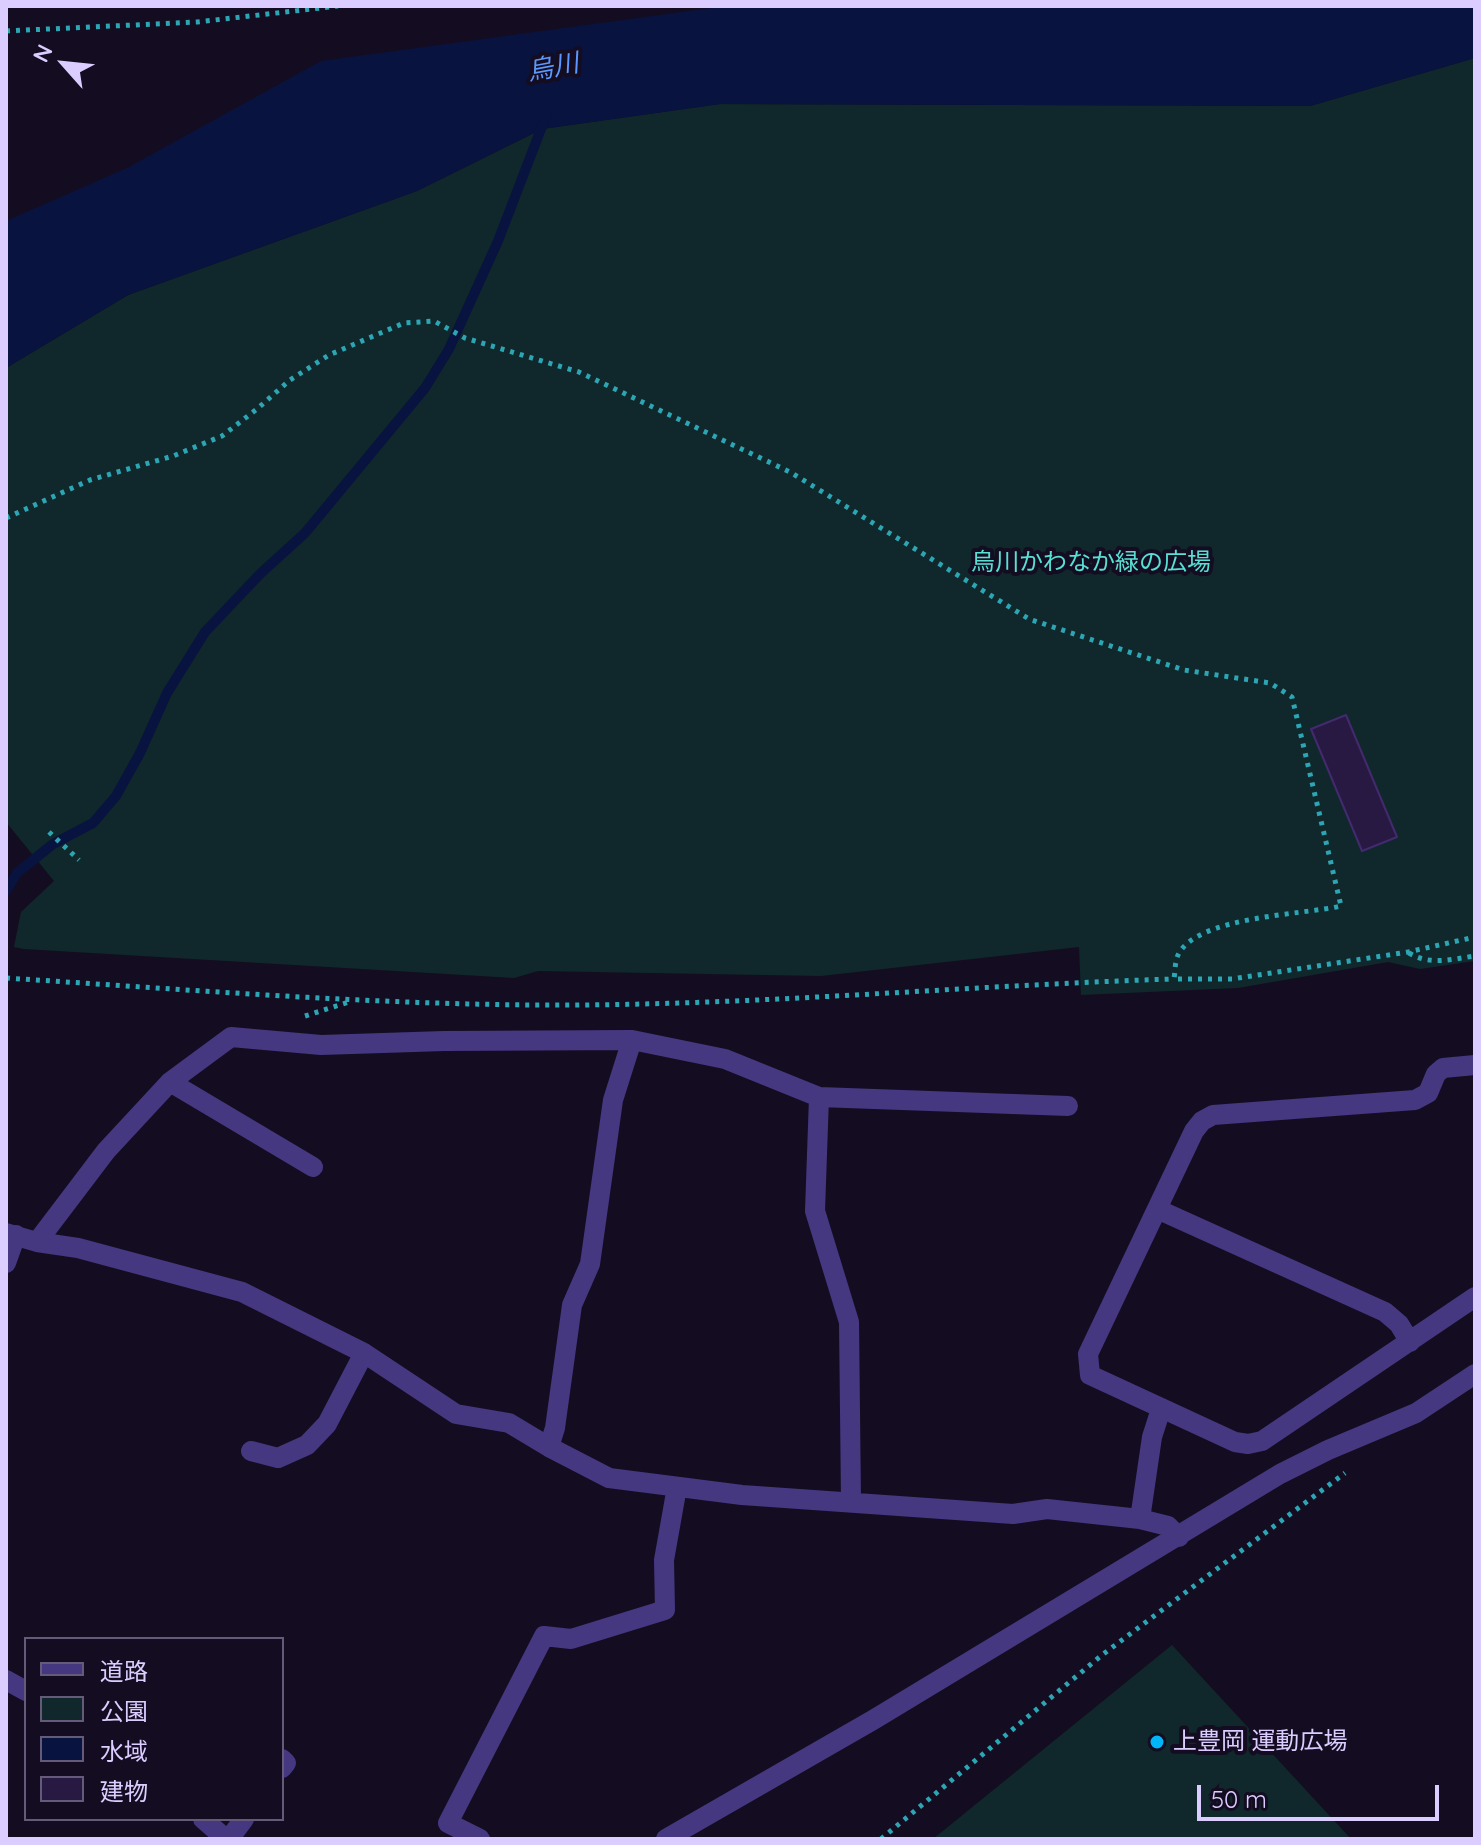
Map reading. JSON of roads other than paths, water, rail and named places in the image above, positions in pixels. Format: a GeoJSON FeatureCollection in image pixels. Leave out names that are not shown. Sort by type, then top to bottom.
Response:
{"type":"FeatureCollection","features":[{"type":"Feature","properties":{"kind":"street"},"geometry":{"type":"LineString","coordinates":[[37,1242],[106,1151],[170,1082],[231,1037],[321,1045],[632,1040],[725,1059],[819,1097],[1068,1106]]}},
{"type":"Feature","properties":{"kind":"street"},"geometry":{"type":"LineString","coordinates":[[549,1447],[555,1428],[572,1305],[590,1264],[613,1100],[632,1040]]}},
{"type":"Feature","properties":{"kind":"street"},"geometry":{"type":"LineString","coordinates":[[1475,1065],[1443,1068],[1436,1074],[1428,1093],[1415,1100],[1213,1115],[1202,1121],[1194,1131],[1088,1354],[1090,1375],[1235,1442],[1248,1444],[1262,1441],[1475,1297]]}},
{"type":"Feature","properties":{"kind":"street"},"geometry":{"type":"LineString","coordinates":[[170,1082],[313,1167]]}},
{"type":"Feature","properties":{"kind":"street"},"geometry":{"type":"LineString","coordinates":[[819,1097],[815,1211],[849,1322],[851,1501]]}},
{"type":"Feature","properties":{"kind":"street"},"geometry":{"type":"LineString","coordinates":[[1157,1209],[1385,1312],[1399,1324],[1410,1342]]}},
{"type":"Feature","properties":{"kind":"street"},"geometry":{"type":"LineString","coordinates":[[6,1263],[11,1234],[37,1242],[78,1248],[242,1292],[364,1353],[456,1414],[509,1423],[609,1478],[742,1495],[1013,1514],[1047,1509],[1140,1519],[1168,1526],[1179,1537]]}},
{"type":"Feature","properties":{"kind":"street"},"geometry":{"type":"LineString","coordinates":[[251,1451],[278,1458],[307,1445],[327,1424],[364,1353]]}},
{"type":"Feature","properties":{"kind":"street"},"geometry":{"type":"LineString","coordinates":[[666,1839],[873,1720],[1280,1474],[1416,1413],[1475,1374]]}},
{"type":"Feature","properties":{"kind":"street"},"geometry":{"type":"LineString","coordinates":[[1140,1519],[1152,1437],[1161,1409]]}},
{"type":"Feature","properties":{"kind":"street"},"geometry":{"type":"LineString","coordinates":[[480,1839],[448,1823],[544,1636],[571,1639],[665,1610],[664,1560],[677,1487]]}},
{"type":"Feature","properties":{"kind":"street"},"geometry":{"type":"LineString","coordinates":[[6,1680],[24,1690]]}},
{"type":"Feature","properties":{"kind":"street"},"geometry":{"type":"LineString","coordinates":[[205,1821],[227,1839],[242,1821]]}},
{"type":"Feature","properties":{"kind":"water","name":"烏川"},"geometry":{"type":"Polygon","coordinates":[[[726,6],[1475,6],[1475,58],[1310,106],[720,104],[542,129],[417,191],[128,295],[6,368],[6,221],[127,168],[321,61],[726,6]]]}},
{"type":"Feature","properties":{"kind":"waterway"},"geometry":{"type":"LineString","coordinates":[[6,891],[17,873],[53,844],[93,823],[116,796],[140,753],[167,693],[205,632],[260,574],[305,533],[425,388],[449,349],[498,241],[546,116]]}},
{"type":"Feature","properties":{"kind":"place","name":"上豊岡 運動広場"},"geometry":{"type":"Point","coordinates":[1157,1742]}},
{"type":"Feature","properties":{"kind":"park label","name":"烏川かわなか緑の広場"},"geometry":{"type":"Point","coordinates":[1091,563]}}]}
